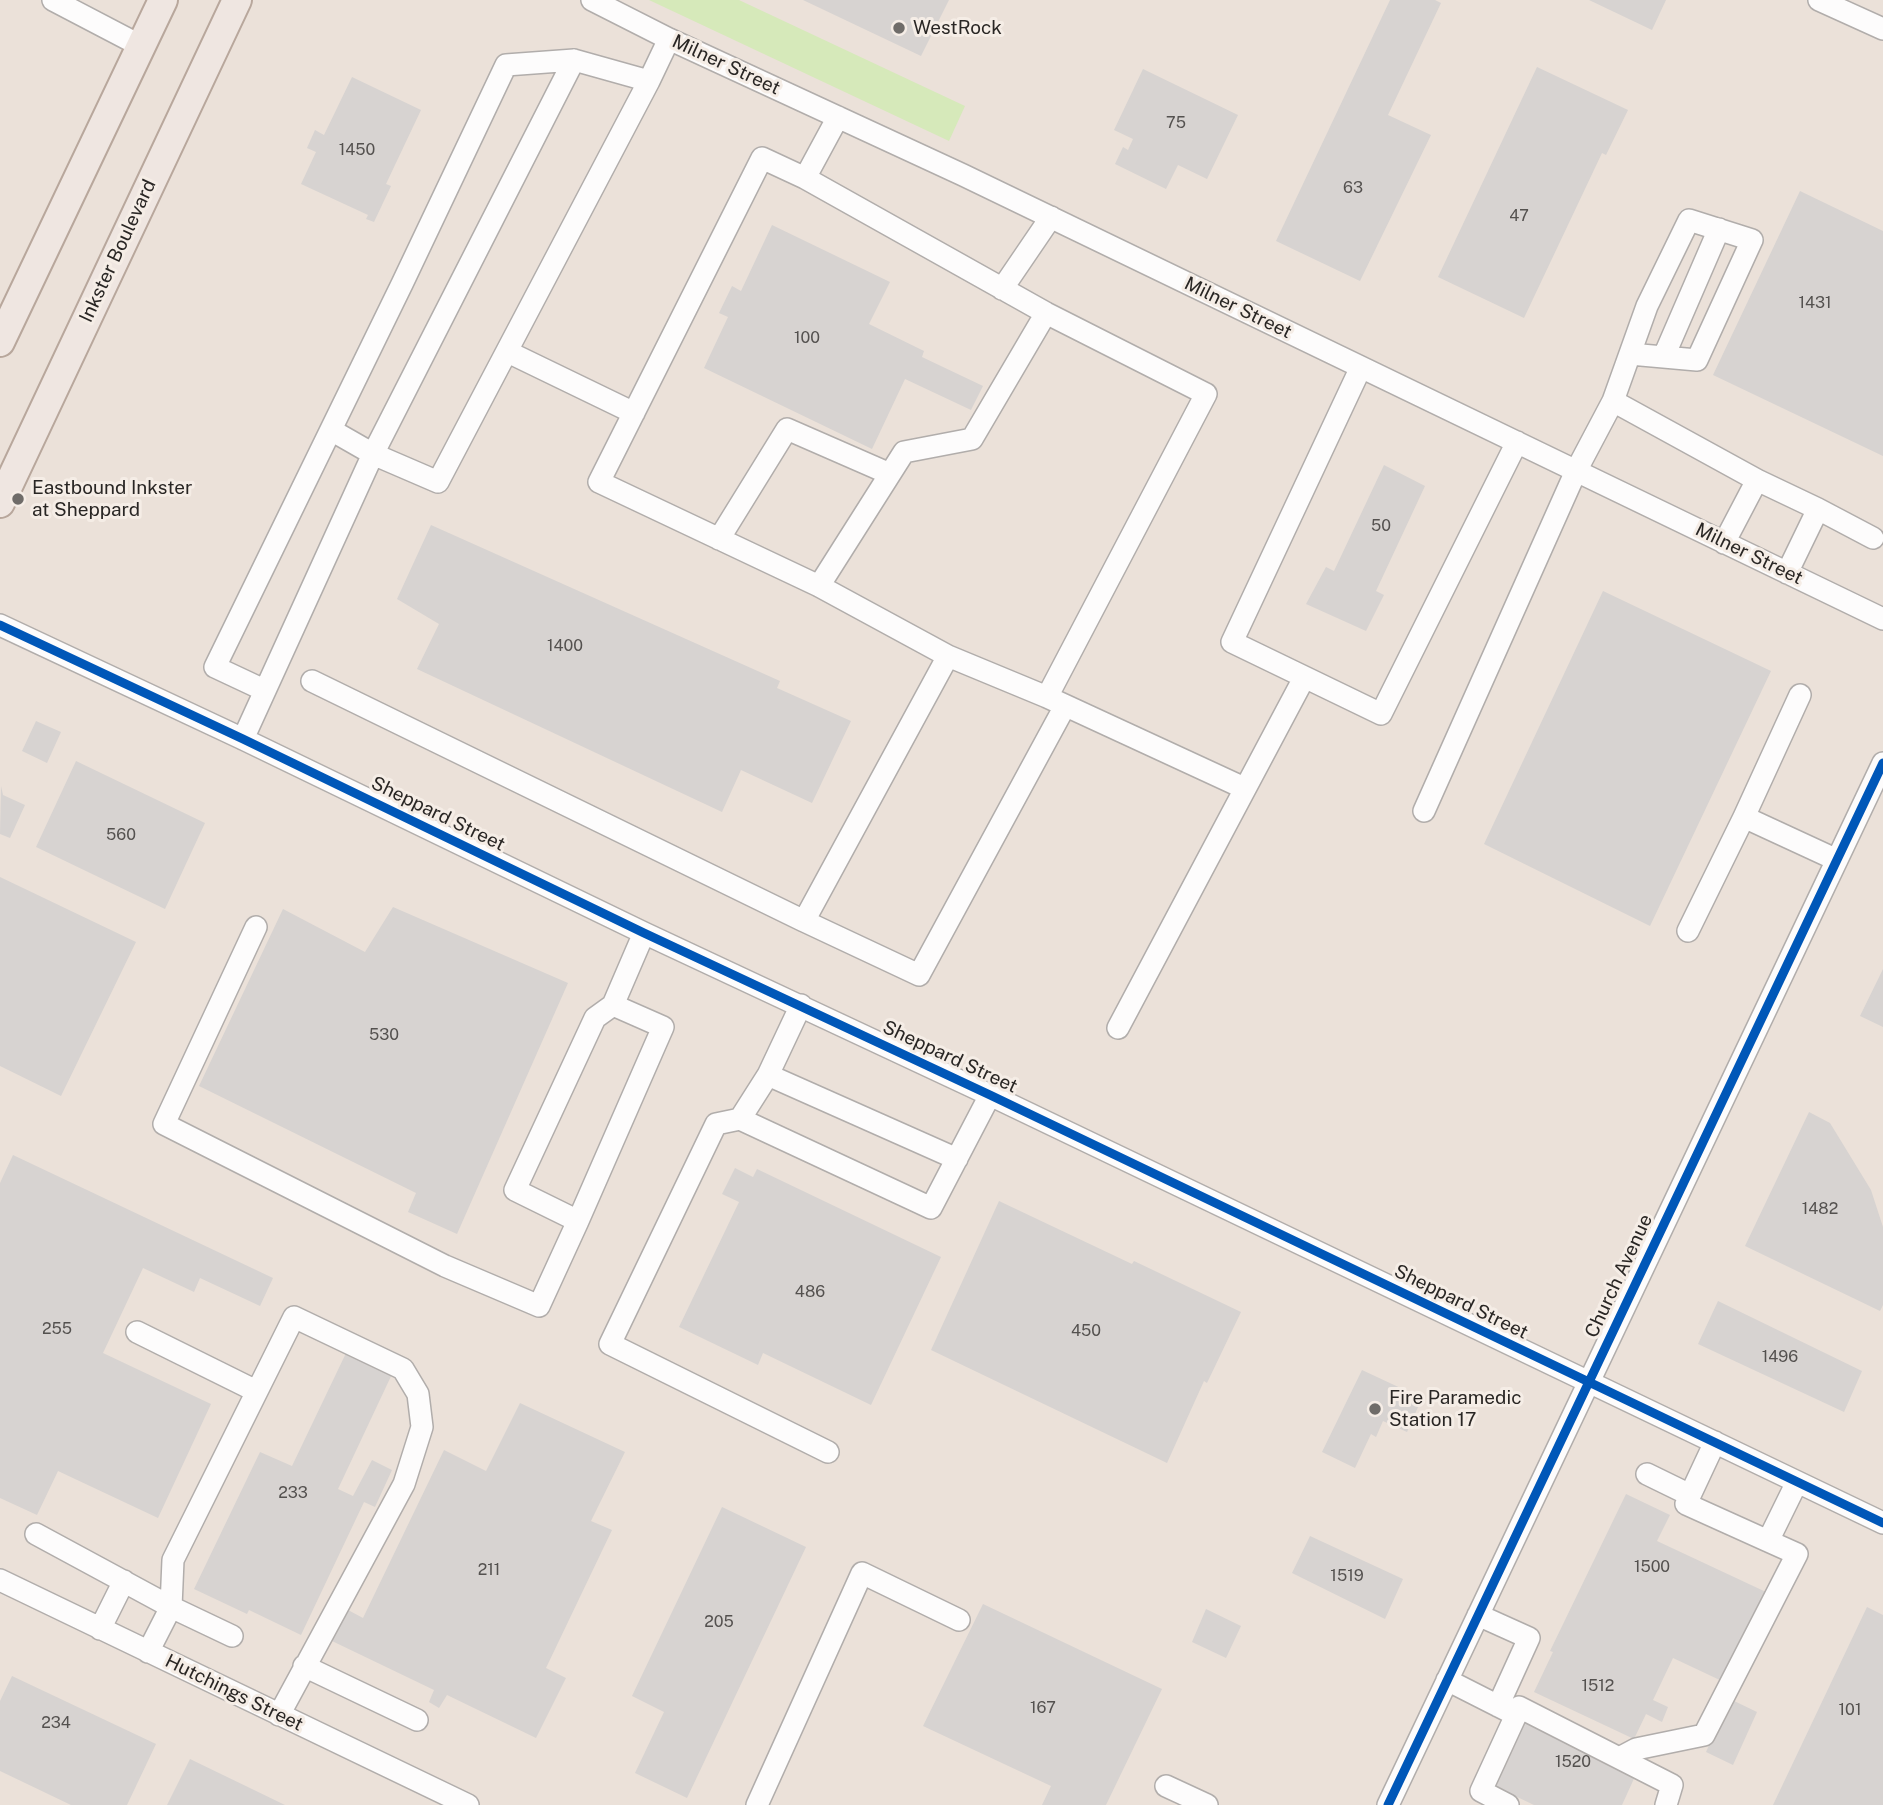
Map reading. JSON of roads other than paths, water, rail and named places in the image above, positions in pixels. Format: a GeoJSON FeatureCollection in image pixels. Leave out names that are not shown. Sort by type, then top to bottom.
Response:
{"type":"FeatureCollection","features":[{"type":"Feature","properties":{"kind":"main road"},"geometry":{"type":"LineString","coordinates":[[0,342],[163,0]]}},
{"type":"Feature","properties":{"kind":"main road","name":"Inkster Boulevard"},"geometry":{"type":"LineString","coordinates":[[0,503],[237,0]]}},
{"type":"Feature","properties":{"kind":"street"},"geometry":{"type":"LineString","coordinates":[[53,0],[141,46]]}},
{"type":"Feature","properties":{"kind":"street","name":"Milner Street"},"geometry":{"type":"LineString","coordinates":[[592,0],[669,39],[1051,217],[1883,619]]}},
{"type":"Feature","properties":{"kind":"street"},"geometry":{"type":"LineString","coordinates":[[1819,0],[1883,29]]}},
{"type":"Feature","properties":{"kind":"street"},"geometry":{"type":"LineString","coordinates":[[331,430],[373,454],[438,482],[669,39]]}},
{"type":"Feature","properties":{"kind":"street"},"geometry":{"type":"LineString","coordinates":[[264,690],[215,667],[506,65],[575,60],[649,81]]}},
{"type":"Feature","properties":{"kind":"street"},"geometry":{"type":"LineString","coordinates":[[243,739],[373,454],[575,60]]}},
{"type":"Feature","properties":{"kind":"street"},"geometry":{"type":"LineString","coordinates":[[804,178],[838,117]]}},
{"type":"Feature","properties":{"kind":"street"},"geometry":{"type":"LineString","coordinates":[[312,681],[919,975],[1056,702],[1206,394],[1046,313],[804,178],[762,158],[599,482],[819,586],[948,656],[1056,702],[1244,788]]}},
{"type":"Feature","properties":{"kind":"street"},"geometry":{"type":"LineString","coordinates":[[1002,289],[1051,217]]}},
{"type":"Feature","properties":{"kind":"street"},"geometry":{"type":"LineString","coordinates":[[1424,811],[1576,471],[1614,401],[1630,354],[1647,306],[1689,220],[1752,240],[1696,360],[1630,354]]}},
{"type":"Feature","properties":{"kind":"street"},"geometry":{"type":"LineString","coordinates":[[1664,356],[1719,229]]}},
{"type":"Feature","properties":{"kind":"street"},"geometry":{"type":"LineString","coordinates":[[819,586],[904,452],[972,439],[1046,313]]}},
{"type":"Feature","properties":{"kind":"street"},"geometry":{"type":"LineString","coordinates":[[508,352],[634,413]]}},
{"type":"Feature","properties":{"kind":"street"},"geometry":{"type":"LineString","coordinates":[[1362,367],[1232,642],[1304,678],[1381,714],[1517,442]]}},
{"type":"Feature","properties":{"kind":"street"},"geometry":{"type":"LineString","coordinates":[[1614,401],[1757,480],[1873,538]]}},
{"type":"Feature","properties":{"kind":"street"},"geometry":{"type":"LineString","coordinates":[[719,539],[787,429],[890,474]]}},
{"type":"Feature","properties":{"kind":"street"},"geometry":{"type":"LineString","coordinates":[[1724,543],[1757,480]]}},
{"type":"Feature","properties":{"kind":"street"},"geometry":{"type":"LineString","coordinates":[[1787,573],[1818,509]]}},
{"type":"Feature","properties":{"kind":"street","name":"Sheppard Street"},"geometry":{"type":"LineString","coordinates":[[0,625],[1883,1522]]}},
{"type":"Feature","properties":{"kind":"street"},"geometry":{"type":"LineString","coordinates":[[804,921],[948,656]]}},
{"type":"Feature","properties":{"kind":"street"},"geometry":{"type":"LineString","coordinates":[[1118,1028],[1304,678]]}},
{"type":"Feature","properties":{"kind":"street"},"geometry":{"type":"LineString","coordinates":[[1688,931],[1800,695]]}},
{"type":"Feature","properties":{"kind":"street","name":"Church Avenue"},"geometry":{"type":"LineString","coordinates":[[1388,1805],[1883,763]]}},
{"type":"Feature","properties":{"kind":"street"},"geometry":{"type":"LineString","coordinates":[[1744,817],[1837,860]]}},
{"type":"Feature","properties":{"kind":"street"},"geometry":{"type":"LineString","coordinates":[[256,926],[164,1124],[445,1266],[539,1306],[663,1027],[613,1005]]}},
{"type":"Feature","properties":{"kind":"street"},"geometry":{"type":"LineString","coordinates":[[578,1221],[515,1190],[595,1018],[613,1005],[644,933]]}},
{"type":"Feature","properties":{"kind":"street"},"geometry":{"type":"LineString","coordinates":[[740,1119],[768,1075],[801,1005]]}},
{"type":"Feature","properties":{"kind":"street"},"geometry":{"type":"LineString","coordinates":[[768,1075],[957,1159]]}},
{"type":"Feature","properties":{"kind":"street"},"geometry":{"type":"LineString","coordinates":[[828,1452],[610,1344],[716,1124],[740,1119],[931,1208],[990,1095]]}},
{"type":"Feature","properties":{"kind":"street"},"geometry":{"type":"LineString","coordinates":[[148,1652],[171,1607],[173,1560],[294,1317],[403,1369],[418,1394],[422,1426],[404,1484],[279,1714]]}},
{"type":"Feature","properties":{"kind":"street"},"geometry":{"type":"LineString","coordinates":[[137,1332],[256,1391]]}},
{"type":"Feature","properties":{"kind":"street"},"geometry":{"type":"LineString","coordinates":[[1619,1758],[1636,1749],[1704,1735],[1797,1554],[1686,1504],[1715,1443]]}},
{"type":"Feature","properties":{"kind":"street"},"geometry":{"type":"LineString","coordinates":[[1647,1474],[1690,1495]]}},
{"type":"Feature","properties":{"kind":"street"},"geometry":{"type":"LineString","coordinates":[[1768,1541],[1797,1482]]}},
{"type":"Feature","properties":{"kind":"street"},"geometry":{"type":"LineString","coordinates":[[36,1534],[171,1607],[232,1636]]}},
{"type":"Feature","properties":{"kind":"street"},"geometry":{"type":"LineString","coordinates":[[757,1805],[862,1573],[959,1620]]}},
{"type":"Feature","properties":{"kind":"street"},"geometry":{"type":"LineString","coordinates":[[100,1629],[124,1581]]}},
{"type":"Feature","properties":{"kind":"street","name":"Hutchings Street"},"geometry":{"type":"LineString","coordinates":[[1,1582],[279,1714],[430,1797],[468,1805]]}},
{"type":"Feature","properties":{"kind":"street"},"geometry":{"type":"LineString","coordinates":[[1478,1615],[1529,1638],[1481,1791],[1508,1805]]}},
{"type":"Feature","properties":{"kind":"street"},"geometry":{"type":"LineString","coordinates":[[304,1666],[417,1720]]}},
{"type":"Feature","properties":{"kind":"street"},"geometry":{"type":"LineString","coordinates":[[1447,1680],[1507,1710],[1519,1707],[1672,1785],[1666,1805]]}},
{"type":"Feature","properties":{"kind":"street"},"geometry":{"type":"LineString","coordinates":[[1166,1786],[1207,1805]]}},
{"type":"Feature","properties":{"kind":"place","name":"WestRock"},"geometry":{"type":"Point","coordinates":[899,28]}},
{"type":"Feature","properties":{"kind":"place","name":"Eastbound Inkster at Sheppard"},"geometry":{"type":"Point","coordinates":[18,499]}},
{"type":"Feature","properties":{"kind":"place","name":"Fire Paramedic Station 17"},"geometry":{"type":"Point","coordinates":[1375,1409]}}]}
